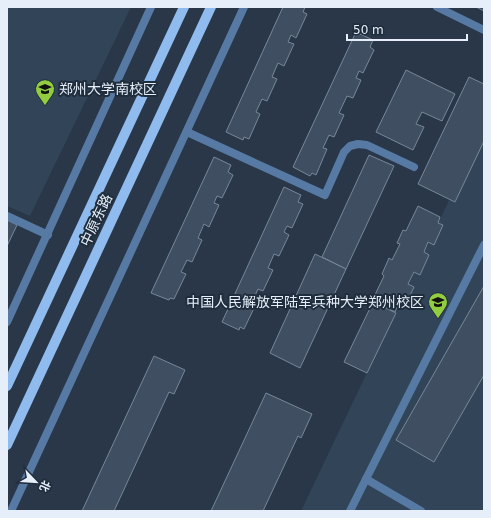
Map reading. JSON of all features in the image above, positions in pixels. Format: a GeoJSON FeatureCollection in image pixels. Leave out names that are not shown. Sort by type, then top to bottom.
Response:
{"type":"FeatureCollection","features":[{"type":"Feature","properties":{"kind":"main road","name":"中原东路"},"geometry":{"type":"LineString","coordinates":[[7,386],[184,7]]}},
{"type":"Feature","properties":{"kind":"main road","name":"中原东路"},"geometry":{"type":"LineString","coordinates":[[7,445],[211,7]]}},
{"type":"Feature","properties":{"kind":"street"},"geometry":{"type":"LineString","coordinates":[[7,322],[152,7]]}},
{"type":"Feature","properties":{"kind":"street"},"geometry":{"type":"LineString","coordinates":[[11,511],[244,7]]}},
{"type":"Feature","properties":{"kind":"street"},"geometry":{"type":"LineString","coordinates":[[441,8],[484,30]]}},
{"type":"Feature","properties":{"kind":"street"},"geometry":{"type":"LineString","coordinates":[[187,132],[325,195],[344,152],[350,146],[358,144],[368,145],[414,167]]}},
{"type":"Feature","properties":{"kind":"street"},"geometry":{"type":"LineString","coordinates":[[7,216],[48,235]]}},
{"type":"Feature","properties":{"kind":"street"},"geometry":{"type":"LineString","coordinates":[[350,511],[484,245]]}},
{"type":"Feature","properties":{"kind":"street"},"geometry":{"type":"LineString","coordinates":[[366,480],[421,511]]}},
{"type":"Feature","properties":{"kind":"shaded area","name":"郑州大学南校区"},"geometry":{"type":"Polygon","coordinates":[[[7,7],[131,7],[30,216],[7,206],[7,7]]]}},
{"type":"Feature","properties":{"kind":"shaded area","name":"中国人民解放军陆军兵种大学郑州校区"},"geometry":{"type":"Polygon","coordinates":[[[484,127],[484,511],[301,511],[484,127]]]}},
{"type":"Feature","properties":{"kind":"building"},"geometry":{"type":"Polygon","coordinates":[[[283,7],[305,7],[303,12],[307,14],[296,38],[291,35],[288,42],[294,44],[284,66],[278,63],[272,77],[277,79],[267,101],[262,99],[256,112],[260,114],[249,139],[244,137],[243,140],[226,132],[283,7]]]}},
{"type":"Feature","properties":{"kind":"building"},"geometry":{"type":"Polygon","coordinates":[[[476,7],[484,7],[484,11],[476,7]]]}},
{"type":"Feature","properties":{"kind":"building"},"geometry":{"type":"Polygon","coordinates":[[[356,32],[373,40],[370,47],[374,50],[363,73],[359,71],[356,78],[361,80],[353,98],[347,96],[339,113],[344,115],[334,137],[329,135],[323,148],[327,149],[316,175],[312,173],[310,176],[293,167],[356,32]]]}},
{"type":"Feature","properties":{"kind":"building"},"geometry":{"type":"Polygon","coordinates":[[[406,70],[455,94],[442,121],[422,112],[416,124],[424,127],[413,150],[376,132],[406,70]]]}},
{"type":"Feature","properties":{"kind":"building"},"geometry":{"type":"Polygon","coordinates":[[[469,77],[484,84],[484,141],[455,202],[418,184],[469,77]]]}},
{"type":"Feature","properties":{"kind":"building"},"geometry":{"type":"Polygon","coordinates":[[[369,155],[394,166],[346,269],[322,257],[369,155]]]}},
{"type":"Feature","properties":{"kind":"building"},"geometry":{"type":"Polygon","coordinates":[[[214,157],[231,165],[228,172],[233,175],[222,198],[217,196],[214,203],[219,205],[209,227],[204,224],[198,238],[202,240],[192,262],[187,260],[181,272],[186,274],[174,299],[170,298],[169,300],[151,293],[214,157]]]}},
{"type":"Feature","properties":{"kind":"building"},"geometry":{"type":"Polygon","coordinates":[[[284,187],[301,195],[298,202],[303,204],[292,228],[287,226],[284,232],[289,235],[279,256],[274,254],[268,268],[273,270],[263,291],[258,289],[252,302],[256,304],[244,329],[240,327],[239,330],[222,322],[284,187]]]}},
{"type":"Feature","properties":{"kind":"building"},"geometry":{"type":"Polygon","coordinates":[[[418,206],[440,217],[438,223],[443,225],[434,245],[428,242],[424,252],[429,255],[420,275],[414,272],[408,284],[414,287],[404,308],[398,305],[395,312],[372,301],[384,276],[382,274],[389,258],[392,260],[400,244],[397,243],[403,230],[406,231],[418,206]]]}},
{"type":"Feature","properties":{"kind":"building"},"geometry":{"type":"Polygon","coordinates":[[[7,220],[17,225],[7,246],[7,220]]]}},
{"type":"Feature","properties":{"kind":"building"},"geometry":{"type":"Polygon","coordinates":[[[315,254],[346,269],[300,368],[270,353],[315,254]]]}},
{"type":"Feature","properties":{"kind":"building"},"geometry":{"type":"Polygon","coordinates":[[[484,286],[484,375],[434,462],[396,440],[484,286]]]}},
{"type":"Feature","properties":{"kind":"building"},"geometry":{"type":"Polygon","coordinates":[[[373,302],[396,313],[367,373],[344,362],[373,302]]]}},
{"type":"Feature","properties":{"kind":"building"},"geometry":{"type":"Polygon","coordinates":[[[154,356],[185,370],[174,394],[169,392],[114,511],[82,511],[154,356]]]}},
{"type":"Feature","properties":{"kind":"building"},"geometry":{"type":"Polygon","coordinates":[[[266,393],[312,414],[301,438],[298,436],[263,511],[211,511],[266,393]]]}},
{"type":"Feature","properties":{"kind":"place","name":"郑州大学南校区"},"geometry":{"type":"Point","coordinates":[45,106]}},
{"type":"Feature","properties":{"kind":"place","name":"中国人民解放军陆军兵种大学郑州校区"},"geometry":{"type":"Point","coordinates":[438,319]}}]}
